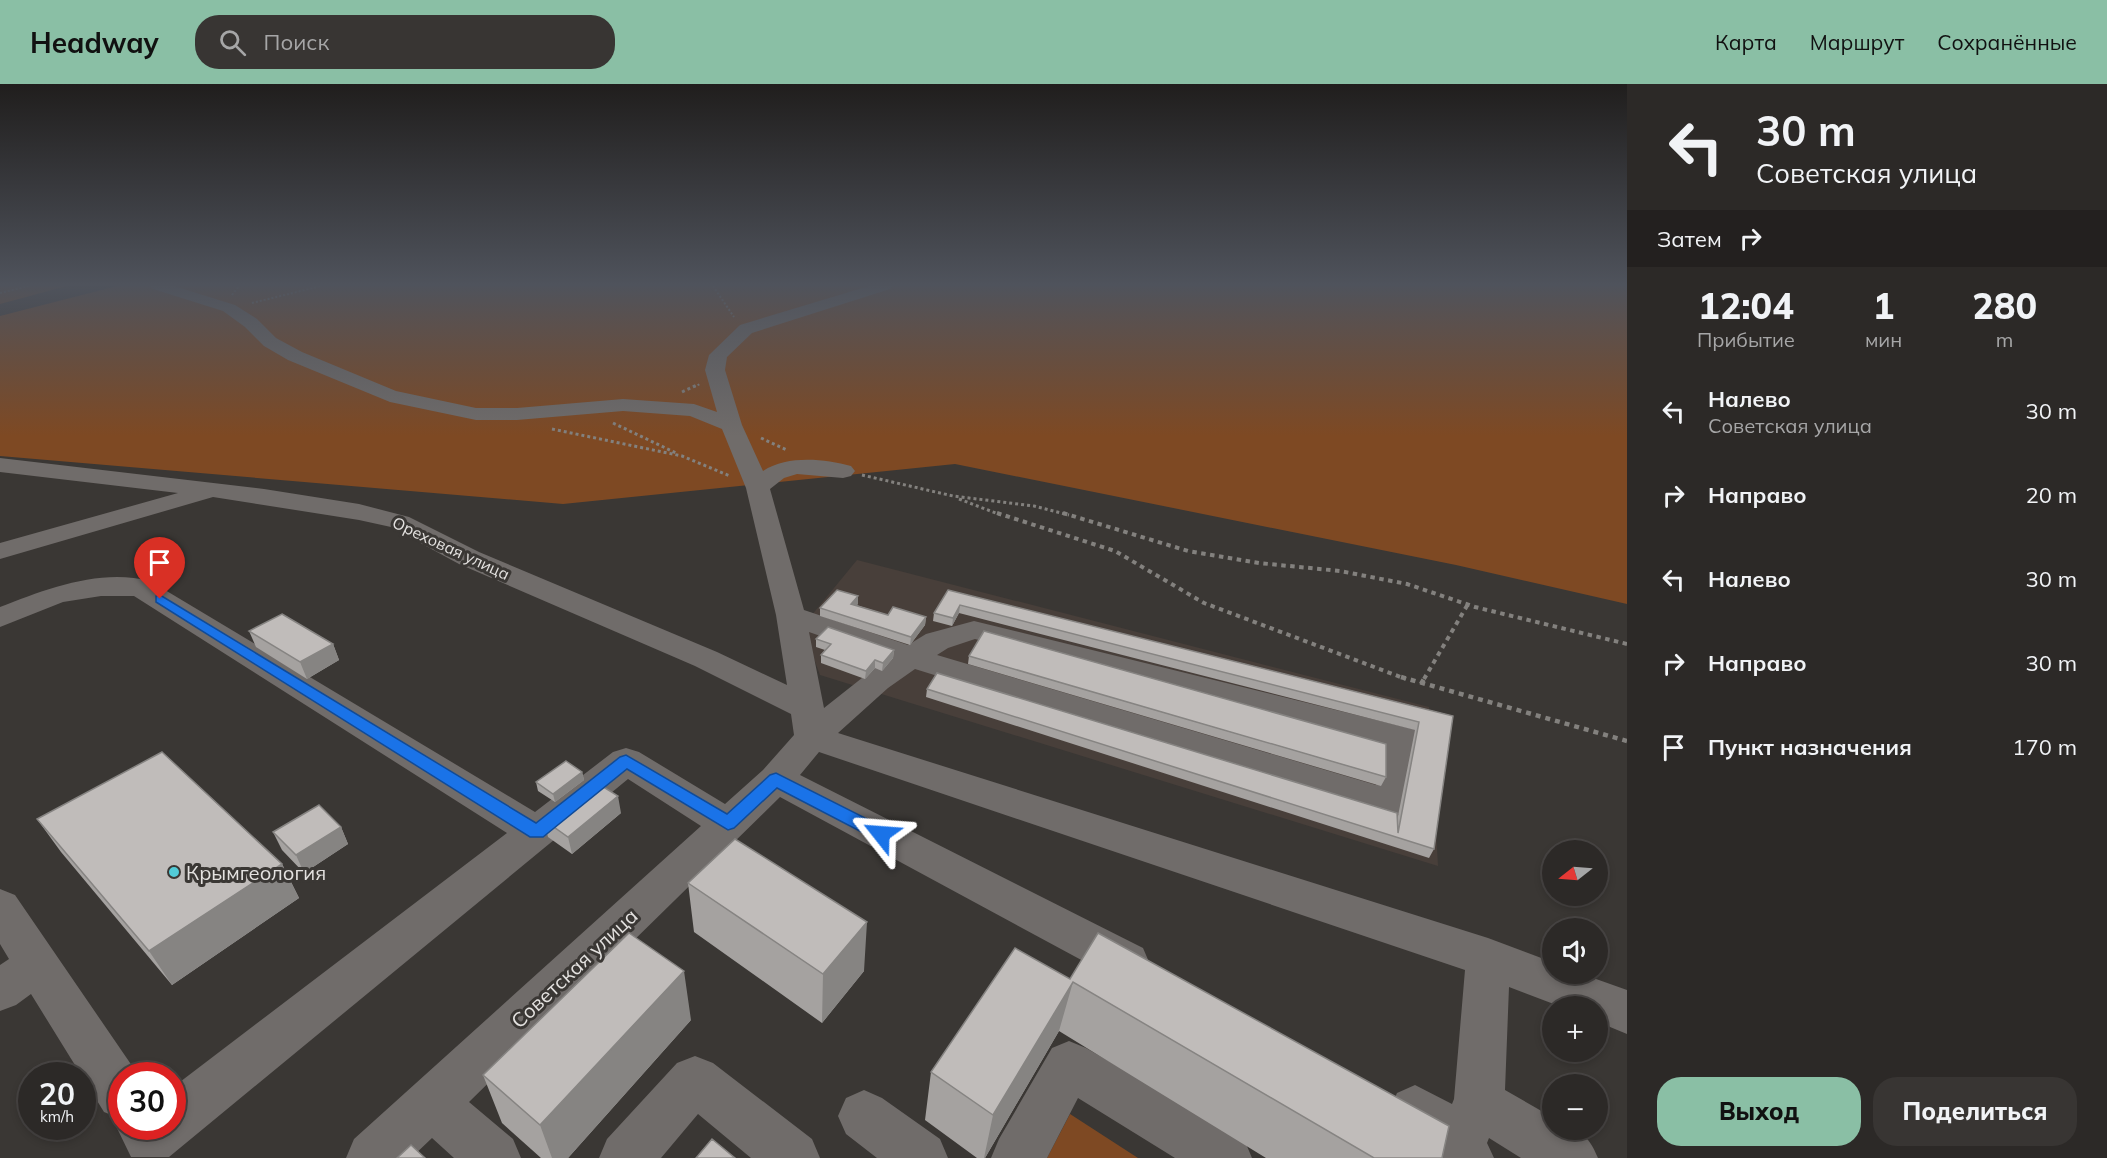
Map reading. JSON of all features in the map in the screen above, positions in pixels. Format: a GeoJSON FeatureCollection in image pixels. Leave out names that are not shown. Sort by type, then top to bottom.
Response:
{"type":"FeatureCollection","features":[{"type":"Feature","properties":{"kind":"street"},"geometry":{"type":"LineString","coordinates":[[264,336],[295,357],[390,396],[476,414],[517,414],[623,405],[694,410],[731,425]]}},
{"type":"Feature","properties":{"kind":"street"},"geometry":{"type":"LineString","coordinates":[[738,336],[718,355],[715,370],[731,425],[758,488],[791,615],[809,723]]}},
{"type":"Feature","properties":{"kind":"street","name":"Ореховая улица"},"geometry":{"type":"LineString","coordinates":[[0,465],[217,490],[359,512],[400,522],[469,558],[706,659],[809,723],[1488,958],[1627,1012]]}},
{"type":"Feature","properties":{"kind":"street"},"geometry":{"type":"LineString","coordinates":[[758,488],[768,476],[788,468],[811,466],[843,471]]}},
{"type":"Feature","properties":{"kind":"street"},"geometry":{"type":"LineString","coordinates":[[0,551],[217,490]]}},
{"type":"Feature","properties":{"kind":"street"},"geometry":{"type":"LineString","coordinates":[[0,618],[56,595],[101,587],[140,587],[537,832]]}},
{"type":"Feature","properties":{"kind":"street"},"geometry":{"type":"LineString","coordinates":[[791,615],[911,657],[1390,803],[1405,739],[974,630],[937,641],[911,657]]}},
{"type":"Feature","properties":{"kind":"street","name":"Советская улица"},"geometry":{"type":"LineString","coordinates":[[373,1158],[776,779],[809,723],[911,657]]}},
{"type":"Feature","properties":{"kind":"street"},"geometry":{"type":"LineString","coordinates":[[186,1109],[626,761],[728,824]]}},
{"type":"Feature","properties":{"kind":"street"},"geometry":{"type":"LineString","coordinates":[[776,779],[1166,982]]}},
{"type":"Feature","properties":{"kind":"street"},"geometry":{"type":"LineString","coordinates":[[0,907],[108,1072]]}},
{"type":"Feature","properties":{"kind":"street"},"geometry":{"type":"LineString","coordinates":[[1468,1135],[1488,958]]}},
{"type":"Feature","properties":{"kind":"street"},"geometry":{"type":"LineString","coordinates":[[0,990],[38,965]]}},
{"type":"Feature","properties":{"kind":"street"},"geometry":{"type":"LineString","coordinates":[[1018,1158],[1070,1065],[1225,1158]]}},
{"type":"Feature","properties":{"kind":"street"},"geometry":{"type":"LineString","coordinates":[[626,1158],[695,1080],[793,1158]]}},
{"type":"Feature","properties":{"kind":"street"},"geometry":{"type":"LineString","coordinates":[[1377,1091],[1468,1135],[1571,1158]]}},
{"type":"Feature","properties":{"kind":"street"},"geometry":{"type":"LineString","coordinates":[[431,1103],[494,1158]]}},
{"type":"Feature","properties":{"kind":"street"},"geometry":{"type":"LineString","coordinates":[[864,1116],[921,1158]]}},
{"type":"Feature","properties":{"kind":"path"},"geometry":{"type":"LineString","coordinates":[[586,408],[682,456],[758,488]]}},
{"type":"Feature","properties":{"kind":"path"},"geometry":{"type":"LineString","coordinates":[[731,425],[793,453]]}},
{"type":"Feature","properties":{"kind":"path"},"geometry":{"type":"LineString","coordinates":[[551,429],[682,456]]}},
{"type":"Feature","properties":{"kind":"path"},"geometry":{"type":"LineString","coordinates":[[843,471],[953,496],[1034,506],[1082,518],[1188,551],[1259,563],[1340,571],[1407,584],[1550,627],[1627,644]]}},
{"type":"Feature","properties":{"kind":"path"},"geometry":{"type":"LineString","coordinates":[[953,496],[1031,526],[1115,551],[1204,603],[1421,684],[1627,741]]}},
{"type":"Feature","properties":{"kind":"path"},"geometry":{"type":"LineString","coordinates":[[1421,684],[1468,604]]}},
{"type":"Feature","properties":{"kind":"shaded area"},"geometry":{"type":"Polygon","coordinates":[[[0,336],[1627,336],[1627,604],[1456,565],[955,464],[563,504],[0,456],[0,336]]]}},
{"type":"Feature","properties":{"kind":"shaded area"},"geometry":{"type":"Polygon","coordinates":[[[857,560],[1429,707],[1438,866],[820,675],[802,627],[857,560]]]}},
{"type":"Feature","properties":{"kind":"shaded area"},"geometry":{"type":"Polygon","coordinates":[[[1070,1114],[1138,1158],[1047,1158],[1070,1114]]]}},
{"type":"Feature","properties":{"kind":"building"},"geometry":{"type":"Polygon","coordinates":[[[837,590],[858,596],[851,604],[888,615],[893,607],[926,617],[911,637],[820,608],[837,590]]]}},
{"type":"Feature","properties":{"kind":"building"},"geometry":{"type":"Polygon","coordinates":[[[948,590],[1453,716],[1434,849],[927,689],[937,673],[1397,813],[1398,833],[1419,722],[960,605],[953,618],[934,613],[948,590]]]}},
{"type":"Feature","properties":{"kind":"building"},"geometry":{"type":"Polygon","coordinates":[[[282,614],[333,644],[300,662],[249,631],[282,614]]]}},
{"type":"Feature","properties":{"kind":"building"},"geometry":{"type":"Polygon","coordinates":[[[828,627],[894,650],[883,663],[875,660],[866,671],[821,655],[831,644],[816,639],[828,627]]]}},
{"type":"Feature","properties":{"kind":"building"},"geometry":{"type":"Polygon","coordinates":[[[984,631],[1386,744],[1386,777],[969,656],[984,631]]]}},
{"type":"Feature","properties":{"kind":"building","name":"Крымгеология"},"geometry":{"type":"Polygon","coordinates":[[[162,752],[282,864],[149,951],[37,819],[162,752]]]}},
{"type":"Feature","properties":{"kind":"building"},"geometry":{"type":"Polygon","coordinates":[[[566,761],[582,772],[553,794],[536,782],[566,761]]]}},
{"type":"Feature","properties":{"kind":"building"},"geometry":{"type":"Polygon","coordinates":[[[594,781],[618,796],[568,837],[544,820],[594,781]]]}},
{"type":"Feature","properties":{"kind":"building"},"geometry":{"type":"Polygon","coordinates":[[[319,805],[341,827],[296,855],[273,832],[319,805]]]}},
{"type":"Feature","properties":{"kind":"building"},"geometry":{"type":"Polygon","coordinates":[[[735,839],[867,922],[823,974],[688,883],[735,839]]]}},
{"type":"Feature","properties":{"kind":"building"},"geometry":{"type":"Polygon","coordinates":[[[629,933],[684,971],[540,1125],[483,1075],[629,933]]]}},
{"type":"Feature","properties":{"kind":"building"},"geometry":{"type":"Polygon","coordinates":[[[1098,933],[1449,1126],[1442,1158],[1374,1158],[1073,982],[993,1115],[931,1072],[1015,948],[1070,979],[1098,933]]]}},
{"type":"Feature","properties":{"kind":"building"},"geometry":{"type":"Polygon","coordinates":[[[712,1139],[735,1158],[696,1158],[712,1139]]]}},
{"type":"Feature","properties":{"kind":"building"},"geometry":{"type":"Polygon","coordinates":[[[411,1145],[425,1158],[397,1158],[411,1145]]]}},
{"type":"Feature","properties":{"kind":"place","name":"Крымгеология"},"geometry":{"type":"Point","coordinates":[174,872]}},
{"type":"Feature","properties":{"kind":"route"},"geometry":{"type":"LineString","coordinates":[[160,599],[537,832],[626,761],[728,824],[776,779],[881,834]]}}]}
